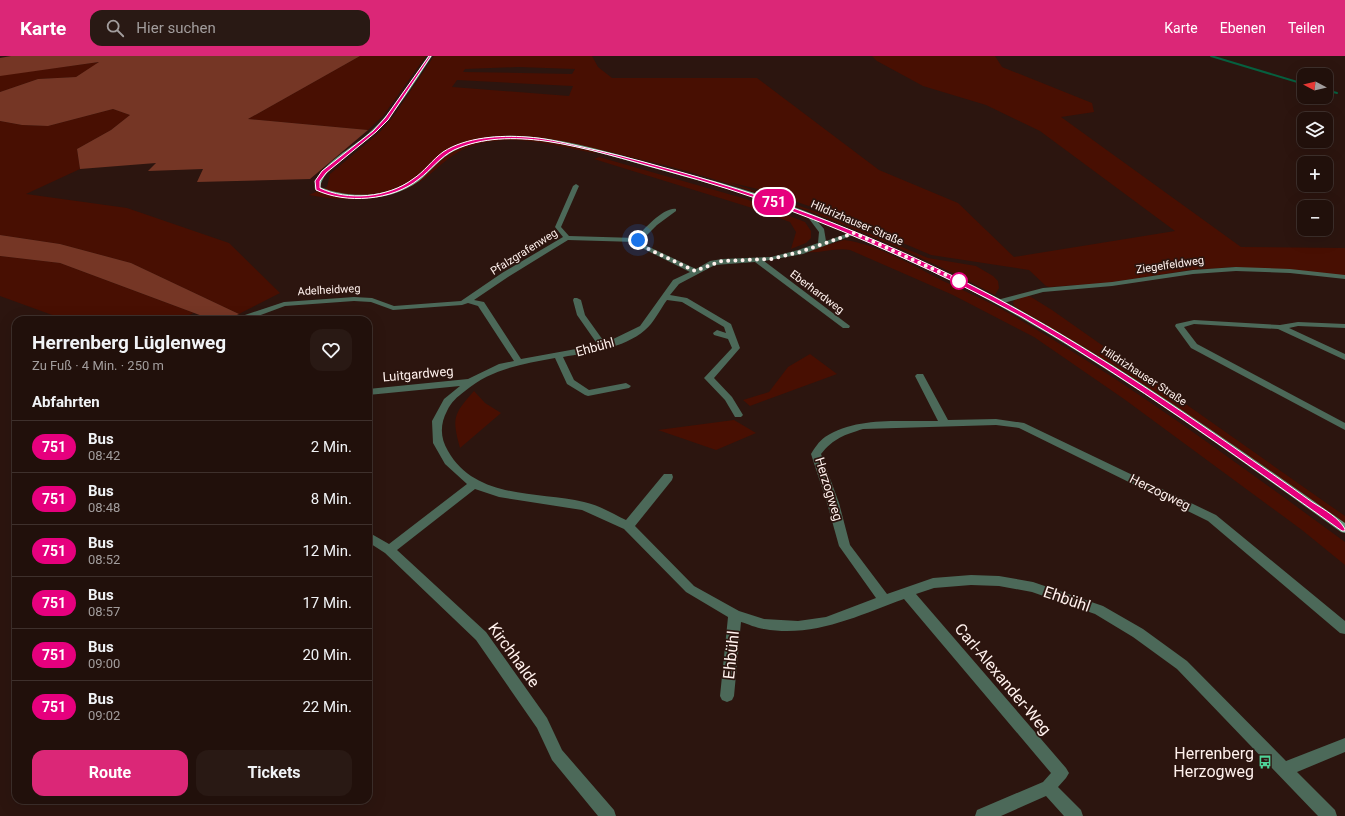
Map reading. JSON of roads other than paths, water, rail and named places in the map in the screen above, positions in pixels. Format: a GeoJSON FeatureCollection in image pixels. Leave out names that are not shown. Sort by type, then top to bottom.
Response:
{"type":"FeatureCollection","features":[{"type":"Feature","properties":{"kind":"main road","name":"Hildrizhauser Straße"},"geometry":{"type":"LineString","coordinates":[[430,56],[387,119],[374,132],[324,172],[318,181],[317,188],[329,194],[346,197],[385,193],[404,187],[416,180],[444,154],[456,148],[468,143],[496,138],[526,138],[549,141],[708,180],[854,233],[955,279],[1000,302],[1088,354],[1188,419],[1345,529]]}},
{"type":"Feature","properties":{"kind":"street"},"geometry":{"type":"LineString","coordinates":[[567,238],[558,227],[576,186]]}},
{"type":"Feature","properties":{"kind":"street"},"geometry":{"type":"LineString","coordinates":[[674,210],[661,217],[649,227],[638,240],[642,246],[695,271]]}},
{"type":"Feature","properties":{"kind":"street"},"geometry":{"type":"LineString","coordinates":[[810,216],[823,231],[821,245]]}},
{"type":"Feature","properties":{"kind":"street","name":"Ehbühl"},"geometry":{"type":"LineString","coordinates":[[854,233],[800,252],[757,260],[722,261],[695,271],[676,282],[643,328],[625,338],[603,347],[502,366],[470,382],[447,401],[437,421],[438,443],[449,462],[474,484],[498,493],[584,506],[628,526],[690,589],[735,615],[764,624],[798,626],[826,622],[933,583],[971,580],[999,581],[1033,587],[1099,610],[1138,633],[1182,665],[1329,816]]}},
{"type":"Feature","properties":{"kind":"street","name":"Pfalzgrafenweg"},"geometry":{"type":"LineString","coordinates":[[468,301],[505,275],[567,238],[638,240]]}},
{"type":"Feature","properties":{"kind":"street","name":"Eberhardweg"},"geometry":{"type":"LineString","coordinates":[[757,260],[846,326]]}},
{"type":"Feature","properties":{"kind":"street","name":"Ziegelfeldweg"},"geometry":{"type":"LineString","coordinates":[[1000,302],[1043,290],[1112,284],[1193,272],[1236,269],[1290,271],[1345,278]]}},
{"type":"Feature","properties":{"kind":"street"},"geometry":{"type":"LineString","coordinates":[[666,297],[684,300],[728,326],[731,338],[736,348],[709,378],[729,399],[738,415]]}},
{"type":"Feature","properties":{"kind":"street","name":"Adelheidweg"},"geometry":{"type":"LineString","coordinates":[[250,316],[284,304],[354,299],[372,300],[393,308],[462,304],[468,301]]}},
{"type":"Feature","properties":{"kind":"street"},"geometry":{"type":"LineString","coordinates":[[577,300],[581,315],[603,347]]}},
{"type":"Feature","properties":{"kind":"street"},"geometry":{"type":"LineString","coordinates":[[468,301],[481,304],[519,362]]}},
{"type":"Feature","properties":{"kind":"street"},"geometry":{"type":"LineString","coordinates":[[1345,326],[1298,324],[1280,327],[1194,322],[1179,326],[1194,346],[1345,427]]}},
{"type":"Feature","properties":{"kind":"street"},"geometry":{"type":"LineString","coordinates":[[1280,327],[1345,357]]}},
{"type":"Feature","properties":{"kind":"street"},"geometry":{"type":"LineString","coordinates":[[717,333],[731,338]]}},
{"type":"Feature","properties":{"kind":"street"},"geometry":{"type":"LineString","coordinates":[[558,356],[570,382],[588,393],[626,386]]}},
{"type":"Feature","properties":{"kind":"street"},"geometry":{"type":"LineString","coordinates":[[920,376],[944,423]]}},
{"type":"Feature","properties":{"kind":"street","name":"Luitgardweg"},"geometry":{"type":"LineString","coordinates":[[372,392],[470,382]]}},
{"type":"Feature","properties":{"kind":"street","name":"Herzogweg"},"geometry":{"type":"LineString","coordinates":[[885,601],[845,546],[833,502],[816,454],[827,440],[846,431],[863,426],[996,422],[1021,424],[1212,518],[1345,629]]}},
{"type":"Feature","properties":{"kind":"street"},"geometry":{"type":"LineString","coordinates":[[628,526],[668,477]]}},
{"type":"Feature","properties":{"kind":"street"},"geometry":{"type":"LineString","coordinates":[[389,550],[474,484]]}},
{"type":"Feature","properties":{"kind":"street","name":"Kirchhalde"},"geometry":{"type":"LineString","coordinates":[[372,539],[389,550],[481,636],[542,723],[557,755],[608,816]]}},
{"type":"Feature","properties":{"kind":"street","name":"Carl-Alexander-Weg"},"geometry":{"type":"LineString","coordinates":[[906,592],[1061,773],[1048,787]]}},
{"type":"Feature","properties":{"kind":"street","name":"Ehbühl"},"geometry":{"type":"LineString","coordinates":[[727,696],[735,615]]}},
{"type":"Feature","properties":{"kind":"street"},"geometry":{"type":"LineString","coordinates":[[1283,770],[1345,745]]}},
{"type":"Feature","properties":{"kind":"street"},"geometry":{"type":"LineString","coordinates":[[983,816],[1048,787],[1075,816]]}},
{"type":"Feature","properties":{"kind":"waterway"},"geometry":{"type":"LineString","coordinates":[[1211,56],[1297,82]]}},
{"type":"Feature","properties":{"kind":"waterway"},"geometry":{"type":"LineString","coordinates":[[1333,92],[1337,93]]}},
{"type":"Feature","properties":{"kind":"place","name":"Herrenberg Herzogweg"},"geometry":{"type":"Point","coordinates":[1265,762]}}]}
